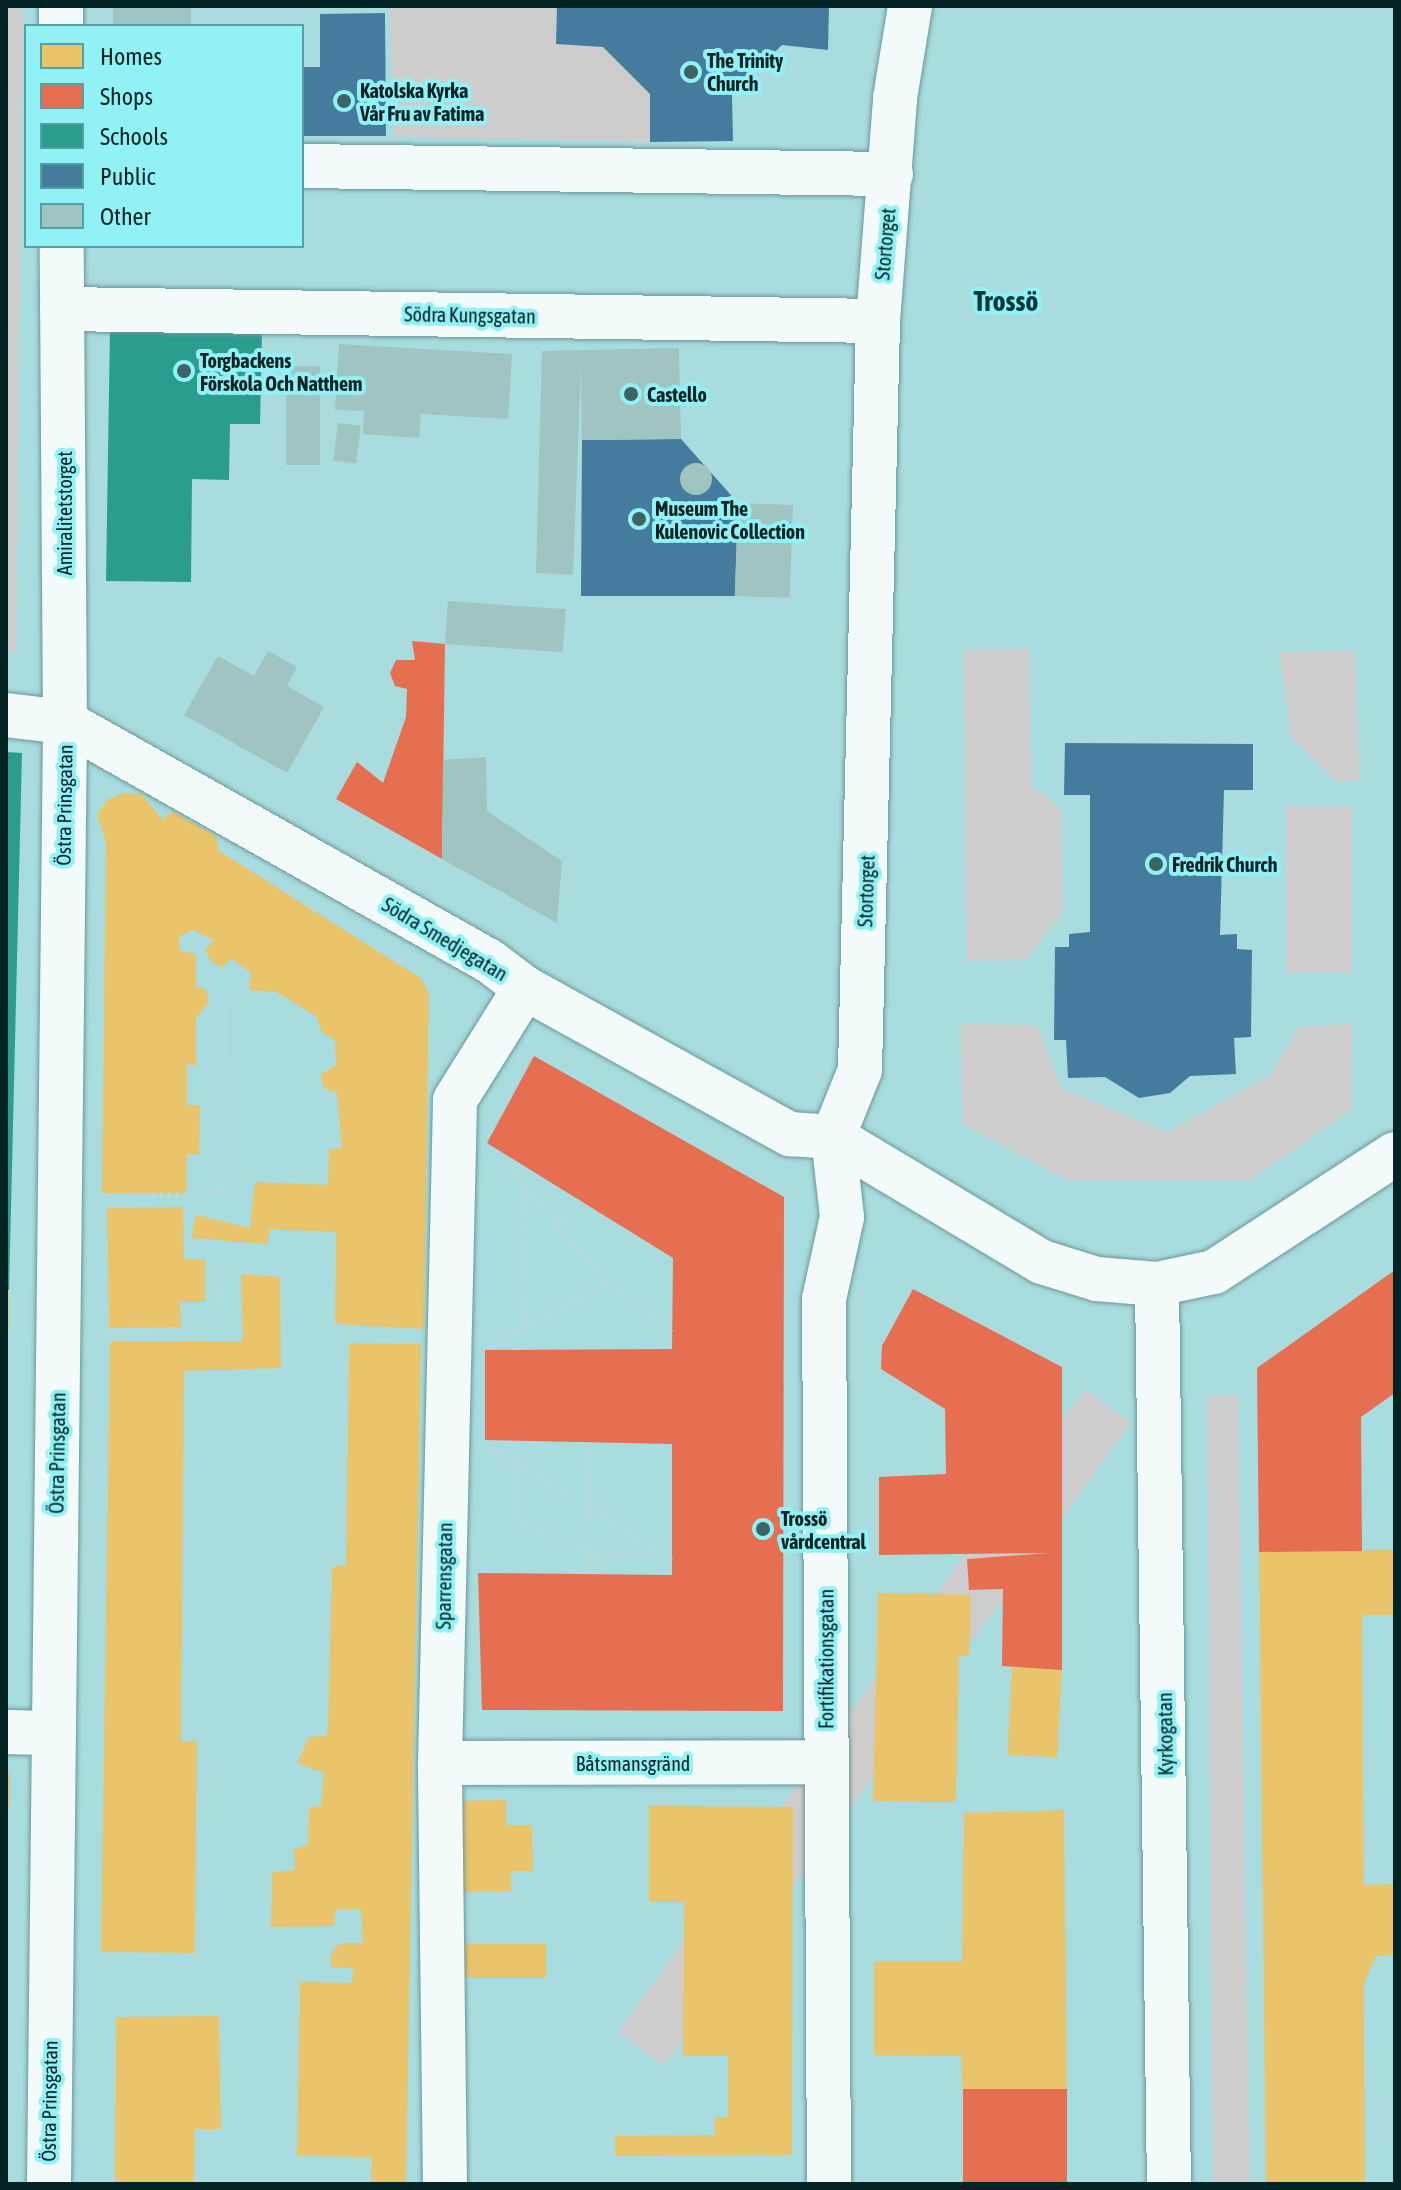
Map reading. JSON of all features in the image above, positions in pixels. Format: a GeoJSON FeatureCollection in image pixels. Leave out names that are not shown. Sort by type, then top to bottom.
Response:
{"type":"FeatureCollection","features":[{"type":"Feature","properties":{"kind":"street","name":"Stortorget"},"geometry":{"type":"LineString","coordinates":[[833,1137],[860,1070],[878,321],[895,98],[910,6]]}},
{"type":"Feature","properties":{"kind":"street"},"geometry":{"type":"LineString","coordinates":[[304,166],[891,174]]}},
{"type":"Feature","properties":{"kind":"street","name":"Södra Kungsgatan"},"geometry":{"type":"LineString","coordinates":[[62,279],[878,321]]}},
{"type":"Feature","properties":{"kind":"street","name":"Amiralitetstorget"},"geometry":{"type":"LineString","coordinates":[[62,279],[65,722]]}},
{"type":"Feature","properties":{"kind":"street"},"geometry":{"type":"LineString","coordinates":[[6,715],[65,722]]}},
{"type":"Feature","properties":{"kind":"street","name":"Södra Smedjegatan"},"geometry":{"type":"LineString","coordinates":[[65,722],[488,960],[525,988],[790,1134],[833,1137]]}},
{"type":"Feature","properties":{"kind":"street","name":"Östra Prinsgatan"},"geometry":{"type":"LineString","coordinates":[[49,2184],[65,722]]}},
{"type":"Feature","properties":{"kind":"street","name":"Sparrensgatan"},"geometry":{"type":"LineString","coordinates":[[445,2184],[440,1763],[455,1100],[525,988]]}},
{"type":"Feature","properties":{"kind":"street"},"geometry":{"type":"LineString","coordinates":[[833,1137],[1042,1262],[1097,1279],[1157,1284],[1214,1272],[1395,1154]]}},
{"type":"Feature","properties":{"kind":"street","name":"Fortifikationsgatan"},"geometry":{"type":"LineString","coordinates":[[829,2184],[824,1299],[842,1217],[833,1137]]}},
{"type":"Feature","properties":{"kind":"street","name":"Kyrkogatan"},"geometry":{"type":"LineString","coordinates":[[1157,1284],[1169,2184]]}},
{"type":"Feature","properties":{"kind":"street"},"geometry":{"type":"LineString","coordinates":[[6,1732],[53,1733]]}},
{"type":"Feature","properties":{"kind":"street","name":"Båtsmansgränd"},"geometry":{"type":"LineString","coordinates":[[440,1763],[827,1762]]}},
{"type":"Feature","properties":{"kind":"path"},"geometry":{"type":"LineString","coordinates":[[59,1197],[223,1192],[225,1002]]}},
{"type":"Feature","properties":{"kind":"path"},"geometry":{"type":"LineString","coordinates":[[512,1169],[607,1283],[672,1332]]}},
{"type":"Feature","properties":{"kind":"path"},"geometry":{"type":"LineString","coordinates":[[524,1184],[525,1328]]}},
{"type":"Feature","properties":{"kind":"path"},"geometry":{"type":"LineString","coordinates":[[558,1225],[581,1201]]}},
{"type":"Feature","properties":{"kind":"path"},"geometry":{"type":"LineString","coordinates":[[58,1333],[217,1327],[225,1264]]}},
{"type":"Feature","properties":{"kind":"path"},"geometry":{"type":"LineString","coordinates":[[501,1340],[607,1283]]}},
{"type":"Feature","properties":{"kind":"path"},"geometry":{"type":"LineString","coordinates":[[588,1442],[591,1575]]}},
{"type":"Feature","properties":{"kind":"path"},"geometry":{"type":"LineString","coordinates":[[447,1451],[501,1452],[672,1560]]}},
{"type":"Feature","properties":{"kind":"path"},"geometry":{"type":"LineString","coordinates":[[517,1462],[517,1522],[590,1553],[658,1552]]}},
{"type":"Feature","properties":{"kind":"shaded area"},"geometry":{"type":"Polygon","coordinates":[[[6,6],[23,6],[16,653],[6,652],[6,6]]]}},
{"type":"Feature","properties":{"kind":"shaded area"},"geometry":{"type":"Polygon","coordinates":[[[389,6],[557,6],[556,43],[603,47],[650,94],[650,142],[394,137],[389,6]]]}},
{"type":"Feature","properties":{"kind":"shaded area"},"geometry":{"type":"Polygon","coordinates":[[[1029,649],[1031,784],[1061,810],[1063,910],[1027,960],[966,961],[964,650],[1029,649]]]}},
{"type":"Feature","properties":{"kind":"shaded area"},"geometry":{"type":"Polygon","coordinates":[[[1355,651],[1360,780],[1337,782],[1291,738],[1279,652],[1355,651]]]}},
{"type":"Feature","properties":{"kind":"shaded area"},"geometry":{"type":"Polygon","coordinates":[[[1286,806],[1352,806],[1352,973],[1286,973],[1286,806]]]}},
{"type":"Feature","properties":{"kind":"shaded area"},"geometry":{"type":"Polygon","coordinates":[[[960,1024],[1037,1025],[1061,1088],[1167,1132],[1271,1075],[1298,1027],[1352,1024],[1351,1110],[1249,1181],[1068,1181],[963,1124],[960,1024]]]}},
{"type":"Feature","properties":{"kind":"shaded area"},"geometry":{"type":"Polygon","coordinates":[[[1085,1389],[1131,1423],[664,2066],[618,2032],[1085,1389]]]}},
{"type":"Feature","properties":{"kind":"shaded area"},"geometry":{"type":"Polygon","coordinates":[[[1238,1395],[1250,2184],[1213,2184],[1207,1396],[1238,1395]]]}},
{"type":"Feature","properties":{"kind":"building: Homes"},"geometry":{"type":"Polygon","coordinates":[[[123,793],[141,794],[163,820],[172,811],[216,836],[219,851],[422,979],[429,995],[424,1329],[335,1324],[336,1232],[270,1229],[267,1244],[191,1238],[196,1215],[250,1228],[255,1182],[328,1185],[329,1149],[342,1148],[337,1093],[325,1089],[320,1075],[336,1065],[335,1040],[322,1032],[316,1016],[276,992],[249,990],[251,973],[232,959],[221,967],[211,961],[205,951],[213,940],[193,930],[179,937],[180,951],[196,954],[196,987],[207,990],[208,1003],[196,1018],[196,1066],[187,1064],[187,1105],[200,1105],[199,1154],[187,1154],[186,1194],[102,1193],[106,842],[97,815],[107,800],[123,793]]]}},
{"type":"Feature","properties":{"kind":"building: Homes"},"geometry":{"type":"Polygon","coordinates":[[[183,1207],[184,1259],[205,1259],[205,1302],[180,1302],[181,1327],[109,1328],[107,1208],[183,1207]]]}},
{"type":"Feature","properties":{"kind":"building: Homes"},"geometry":{"type":"Polygon","coordinates":[[[241,1274],[280,1277],[281,1368],[184,1371],[181,1741],[197,1741],[195,1953],[101,1952],[110,1342],[243,1341],[241,1274]]]}},
{"type":"Feature","properties":{"kind":"building: Homes"},"geometry":{"type":"Polygon","coordinates":[[[6,1290],[9,1290],[9,1331],[6,1331],[6,1290]]]}},
{"type":"Feature","properties":{"kind":"building: Homes"},"geometry":{"type":"Polygon","coordinates":[[[349,1343],[421,1344],[406,2184],[371,2184],[372,2157],[297,2156],[300,1982],[352,1983],[353,1968],[331,1967],[331,1954],[340,1943],[363,1943],[361,1909],[336,1909],[334,1926],[271,1927],[272,1872],[295,1870],[294,1850],[308,1844],[309,1808],[321,1806],[324,1773],[297,1763],[309,1737],[326,1736],[328,1728],[332,1567],[346,1565],[349,1343]]]}},
{"type":"Feature","properties":{"kind":"building: Homes"},"geometry":{"type":"Polygon","coordinates":[[[1395,1550],[1395,1615],[1362,1615],[1364,1885],[1395,1884],[1395,1955],[1376,1956],[1364,1984],[1365,2184],[1266,2184],[1259,1552],[1395,1550]]]}},
{"type":"Feature","properties":{"kind":"building: Homes"},"geometry":{"type":"Polygon","coordinates":[[[878,1593],[971,1595],[969,1656],[959,1656],[956,1802],[873,1801],[878,1593]]]}},
{"type":"Feature","properties":{"kind":"building: Homes"},"geometry":{"type":"Polygon","coordinates":[[[1012,1667],[1062,1670],[1057,1757],[1007,1755],[1012,1667]]]}},
{"type":"Feature","properties":{"kind":"building: Homes"},"geometry":{"type":"Polygon","coordinates":[[[6,1773],[10,1773],[9,1809],[6,1809],[6,1773]]]}},
{"type":"Feature","properties":{"kind":"building: Homes"},"geometry":{"type":"Polygon","coordinates":[[[506,1800],[506,1825],[532,1825],[533,1871],[511,1871],[511,1891],[457,1892],[455,1801],[506,1800]]]}},
{"type":"Feature","properties":{"kind":"building: Homes"},"geometry":{"type":"Polygon","coordinates":[[[649,1806],[793,1807],[792,2155],[615,2156],[615,2136],[715,2135],[715,2117],[728,2117],[728,2056],[683,2056],[684,1902],[649,1902],[649,1806]]]}},
{"type":"Feature","properties":{"kind":"building: Homes"},"geometry":{"type":"Polygon","coordinates":[[[1064,1810],[1067,2089],[963,2093],[961,2056],[874,2055],[874,1962],[962,1962],[964,1813],[1064,1810]]]}},
{"type":"Feature","properties":{"kind":"building: Homes"},"geometry":{"type":"Polygon","coordinates":[[[464,1944],[546,1944],[546,1978],[464,1978],[464,1944]]]}},
{"type":"Feature","properties":{"kind":"building: Homes"},"geometry":{"type":"Polygon","coordinates":[[[219,2016],[221,2129],[195,2129],[194,2184],[115,2184],[116,2017],[219,2016]]]}},
{"type":"Feature","properties":{"kind":"building: Shops"},"geometry":{"type":"Polygon","coordinates":[[[412,641],[445,644],[442,859],[336,799],[357,762],[383,783],[406,717],[407,689],[395,686],[390,673],[396,660],[415,660],[412,641]]]}},
{"type":"Feature","properties":{"kind":"building: Shops"},"geometry":{"type":"Polygon","coordinates":[[[534,1056],[784,1197],[783,1711],[482,1710],[478,1573],[672,1575],[672,1444],[485,1440],[485,1350],[672,1349],[673,1258],[487,1143],[534,1056]]]}},
{"type":"Feature","properties":{"kind":"building: Shops"},"geometry":{"type":"Polygon","coordinates":[[[1395,1270],[1395,1393],[1361,1417],[1362,1551],[1259,1552],[1257,1368],[1395,1270]]]}},
{"type":"Feature","properties":{"kind":"building: Shops"},"geometry":{"type":"Polygon","coordinates":[[[913,1289],[1062,1367],[1062,1670],[1002,1666],[1003,1589],[969,1590],[967,1559],[1049,1553],[879,1555],[879,1477],[946,1474],[945,1409],[881,1369],[882,1346],[913,1289]]]}},
{"type":"Feature","properties":{"kind":"building: Shops"},"geometry":{"type":"Polygon","coordinates":[[[963,2089],[1067,2089],[1067,2184],[963,2184],[963,2089]]]}},
{"type":"Feature","properties":{"kind":"building: Schools"},"geometry":{"type":"Polygon","coordinates":[[[110,328],[262,331],[260,424],[230,424],[229,480],[192,479],[191,582],[106,581],[110,328]]]}},
{"type":"Feature","properties":{"kind":"building: Schools"},"geometry":{"type":"Polygon","coordinates":[[[6,752],[22,753],[9,1290],[6,1290],[6,752]]]}},
{"type":"Feature","properties":{"kind":"building: Public","name":"The Trinity Church"},"geometry":{"type":"Polygon","coordinates":[[[557,6],[829,6],[828,50],[782,45],[732,94],[733,141],[650,142],[650,94],[603,47],[556,44],[557,6]]]}},
{"type":"Feature","properties":{"kind":"building: Public","name":"Katolska Kyrka Vår Fru av Fatima"},"geometry":{"type":"Polygon","coordinates":[[[385,13],[386,136],[304,136],[304,67],[320,67],[320,14],[385,13]]]}},
{"type":"Feature","properties":{"kind":"building: Public"},"geometry":{"type":"Polygon","coordinates":[[[681,439],[738,503],[735,596],[581,596],[582,440],[681,439]]]}},
{"type":"Feature","properties":{"kind":"building: Public","name":"Fredrik Church"},"geometry":{"type":"Polygon","coordinates":[[[1065,743],[1253,744],[1253,790],[1224,790],[1220,935],[1237,934],[1237,949],[1252,950],[1251,1037],[1234,1038],[1236,1074],[1190,1076],[1170,1093],[1139,1098],[1105,1077],[1068,1078],[1066,1040],[1054,1040],[1055,947],[1069,947],[1069,934],[1090,932],[1090,795],[1064,795],[1065,743]]]}},
{"type":"Feature","properties":{"kind":"building: Other"},"geometry":{"type":"Polygon","coordinates":[[[113,6],[191,6],[191,24],[113,24],[113,6]]]}},
{"type":"Feature","properties":{"kind":"building: Other"},"geometry":{"type":"Polygon","coordinates":[[[339,344],[512,354],[508,419],[421,414],[419,438],[363,434],[364,411],[335,410],[339,344]]]}},
{"type":"Feature","properties":{"kind":"building: Other"},"geometry":{"type":"Polygon","coordinates":[[[679,348],[681,439],[582,440],[581,366],[573,575],[536,573],[542,351],[679,348]]]}},
{"type":"Feature","properties":{"kind":"building: Other"},"geometry":{"type":"Polygon","coordinates":[[[286,366],[320,366],[320,465],[286,465],[286,366]]]}},
{"type":"Feature","properties":{"kind":"building: Other"},"geometry":{"type":"Polygon","coordinates":[[[338,423],[361,426],[356,464],[333,461],[338,423]]]}},
{"type":"Feature","properties":{"kind":"building: Other"},"geometry":{"type":"Polygon","coordinates":[[[696,463],[707,468],[712,479],[707,490],[696,495],[685,490],[680,479],[685,468],[696,463]]]}},
{"type":"Feature","properties":{"kind":"building: Other"},"geometry":{"type":"Polygon","coordinates":[[[738,503],[793,505],[790,598],[735,596],[738,503]]]}},
{"type":"Feature","properties":{"kind":"building: Other"},"geometry":{"type":"Polygon","coordinates":[[[448,601],[566,609],[563,652],[445,644],[448,601]]]}},
{"type":"Feature","properties":{"kind":"building: Other"},"geometry":{"type":"Polygon","coordinates":[[[268,651],[297,667],[287,686],[324,707],[287,773],[184,715],[218,656],[254,676],[268,651]]]}},
{"type":"Feature","properties":{"kind":"building: Other"},"geometry":{"type":"Polygon","coordinates":[[[486,757],[487,811],[562,861],[557,923],[442,859],[443,760],[486,757]]]}},
{"type":"Feature","properties":{"kind":"place","name":"The Trinity Church"},"geometry":{"type":"Point","coordinates":[691,72]}},
{"type":"Feature","properties":{"kind":"place","name":"Katolska Kyrka Vår Fru av Fatima"},"geometry":{"type":"Point","coordinates":[344,101]}},
{"type":"Feature","properties":{"kind":"place","name":"Torgbackens Förskola Och Natthem"},"geometry":{"type":"Point","coordinates":[184,371]}},
{"type":"Feature","properties":{"kind":"place","name":"Castello"},"geometry":{"type":"Point","coordinates":[631,394]}},
{"type":"Feature","properties":{"kind":"place","name":"Museum The Kulenovic Collection"},"geometry":{"type":"Point","coordinates":[639,519]}},
{"type":"Feature","properties":{"kind":"place","name":"Fredrik Church"},"geometry":{"type":"Point","coordinates":[1156,864]}},
{"type":"Feature","properties":{"kind":"place","name":"Trossö vårdcentral"},"geometry":{"type":"Point","coordinates":[763,1529]}},
{"type":"Feature","properties":{"kind":"district","name":"Trossö"},"geometry":{"type":"Point","coordinates":[1006,301]}}]}
